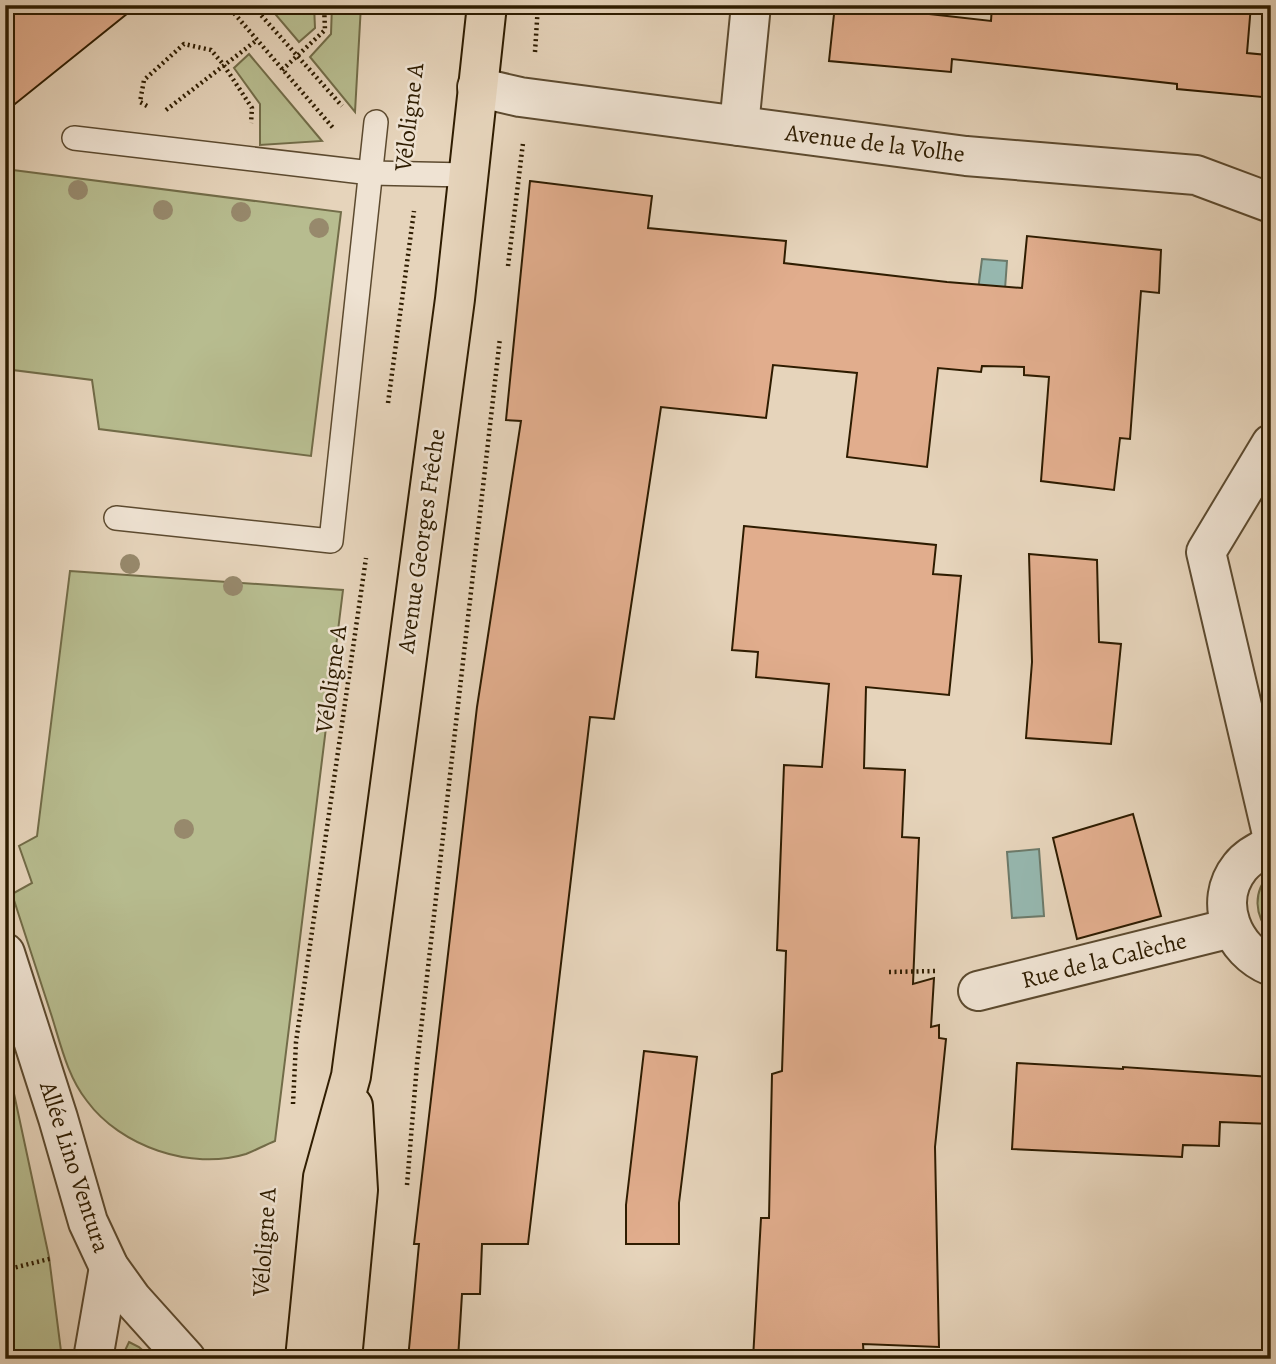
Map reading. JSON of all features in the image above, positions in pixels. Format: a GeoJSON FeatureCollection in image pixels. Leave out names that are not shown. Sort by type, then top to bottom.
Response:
{"type":"FeatureCollection","features":[{"type":"Feature","properties":{"kind":"main road","name":"Avenue Georges Frêche"},"geometry":{"type":"LineString","coordinates":[[305,1359],[323,1177],[351,1076],[455,299],[487,5]]}},
{"type":"Feature","properties":{"kind":"main road","name":"Avenue Georges Frêche"},"geometry":{"type":"LineString","coordinates":[[342,1359],[358,1190],[351,1076]]}},
{"type":"Feature","properties":{"kind":"street"},"geometry":{"type":"LineString","coordinates":[[739,126],[751,5]]}},
{"type":"Feature","properties":{"kind":"street","name":"Avenue de la Volhe"},"geometry":{"type":"LineString","coordinates":[[477,87],[537,99],[966,156],[1196,175],[1271,203]]}},
{"type":"Feature","properties":{"kind":"street"},"geometry":{"type":"LineString","coordinates":[[1271,444],[1206,552],[1271,830]]}},
{"type":"Feature","properties":{"kind":"street"},"geometry":{"type":"LineString","coordinates":[[1271,846],[1255,853],[1239,867],[1230,886],[1227,907],[1231,928],[1242,947],[1258,961],[1271,966]]}},
{"type":"Feature","properties":{"kind":"street","name":"Rue de la Calèche"},"geometry":{"type":"LineString","coordinates":[[978,991],[1231,928]]}},
{"type":"Feature","properties":{"kind":"street","name":"Allée Lino Ventura"},"geometry":{"type":"LineString","coordinates":[[5,953],[88,1222],[109,1267],[132,1299],[186,1359]]}},
{"type":"Feature","properties":{"kind":"street"},"geometry":{"type":"LineString","coordinates":[[93,1359],[109,1267]]}},
{"type":"Feature","properties":{"kind":"lane"},"geometry":{"type":"LineString","coordinates":[[116,518],[331,541],[376,122]]}},
{"type":"Feature","properties":{"kind":"lane"},"geometry":{"type":"LineString","coordinates":[[74,138],[371,173],[467,175]]}},
{"type":"Feature","properties":{"kind":"path"},"geometry":{"type":"LineString","coordinates":[[227,5],[371,173]]}},
{"type":"Feature","properties":{"kind":"path"},"geometry":{"type":"LineString","coordinates":[[260,5],[260,14],[347,112]]}},
{"type":"Feature","properties":{"kind":"path"},"geometry":{"type":"LineString","coordinates":[[282,70],[325,30],[324,5]]}},
{"type":"Feature","properties":{"kind":"path"},"geometry":{"type":"LineString","coordinates":[[508,267],[523,142],[537,99],[535,42],[538,5]]}},
{"type":"Feature","properties":{"kind":"path"},"geometry":{"type":"LineString","coordinates":[[162,114],[257,40]]}},
{"type":"Feature","properties":{"kind":"path"},"geometry":{"type":"LineString","coordinates":[[151,108],[140,102],[144,80],[184,44],[211,50],[252,108],[247,158]]}},
{"type":"Feature","properties":{"kind":"path","name":"Véloligne A"},"geometry":{"type":"LineString","coordinates":[[387,409],[419,173]]}},
{"type":"Feature","properties":{"kind":"path"},"geometry":{"type":"LineString","coordinates":[[406,1188],[419,1050],[500,336]]}},
{"type":"Feature","properties":{"kind":"path","name":"Véloligne A"},"geometry":{"type":"LineString","coordinates":[[292,1111],[296,1042],[368,547]]}},
{"type":"Feature","properties":{"kind":"green space"},"geometry":{"type":"Polygon","coordinates":[[[270,5],[314,5],[315,28],[299,42],[270,5]]]}},
{"type":"Feature","properties":{"kind":"green space"},"geometry":{"type":"Polygon","coordinates":[[[332,5],[361,5],[355,112],[310,57],[331,34],[332,5]]]}},
{"type":"Feature","properties":{"kind":"green space"},"geometry":{"type":"Polygon","coordinates":[[[249,54],[322,141],[260,145],[260,104],[234,68],[249,54]]]}},
{"type":"Feature","properties":{"kind":"green space"},"geometry":{"type":"Polygon","coordinates":[[[5,169],[341,212],[311,456],[99,429],[92,380],[5,369],[5,169]]]}},
{"type":"Feature","properties":{"kind":"green space"},"geometry":{"type":"Polygon","coordinates":[[[70,571],[343,590],[275,1141],[246,1154],[203,1159],[180,1157],[137,1142],[101,1117],[80,1092],[70,1072],[12,894],[32,883],[19,846],[37,836],[70,571]]]}},
{"type":"Feature","properties":{"kind":"green space"},"geometry":{"type":"Polygon","coordinates":[[[1271,872],[1271,935],[1261,920],[1258,895],[1271,872]]]}},
{"type":"Feature","properties":{"kind":"green space"},"geometry":{"type":"Polygon","coordinates":[[[5,1066],[13,1089],[49,1257],[62,1359],[5,1359],[5,1066]]]}},
{"type":"Feature","properties":{"kind":"green space"},"geometry":{"type":"Polygon","coordinates":[[[129,1342],[139,1347],[152,1359],[121,1359],[129,1342]]]}},
{"type":"Feature","properties":{"kind":"water"},"geometry":{"type":"Polygon","coordinates":[[[982,259],[1007,261],[1003,317],[975,314],[982,259]]]}},
{"type":"Feature","properties":{"kind":"water"},"geometry":{"type":"Polygon","coordinates":[[[1039,849],[1044,916],[1012,918],[1007,852],[1039,849]]]}},
{"type":"Feature","properties":{"kind":"building"},"geometry":{"type":"Polygon","coordinates":[[[5,5],[138,5],[5,112],[5,5]]]}},
{"type":"Feature","properties":{"kind":"building"},"geometry":{"type":"Polygon","coordinates":[[[835,5],[903,5],[903,11],[991,21],[992,6],[1026,10],[1027,5],[1251,5],[1247,53],[1267,55],[1262,97],[1177,89],[1177,84],[952,59],[951,72],[829,61],[835,5]]]}},
{"type":"Feature","properties":{"kind":"building"},"geometry":{"type":"Polygon","coordinates":[[[530,181],[652,196],[648,228],[786,241],[784,263],[947,282],[1022,288],[1027,236],[1161,250],[1159,293],[1141,291],[1130,439],[1120,438],[1114,490],[1041,481],[1049,377],[1024,375],[1024,367],[982,366],[981,372],[938,368],[927,467],[847,457],[857,373],[773,365],[766,418],[661,407],[614,719],[590,717],[528,1244],[482,1244],[480,1294],[462,1294],[458,1359],[408,1359],[419,1244],[414,1244],[477,707],[521,421],[506,420],[530,181]]]}},
{"type":"Feature","properties":{"kind":"building"},"geometry":{"type":"Polygon","coordinates":[[[744,526],[936,545],[933,574],[961,576],[949,695],[866,687],[864,768],[905,770],[902,837],[919,838],[913,984],[934,978],[931,1027],[939,1025],[939,1038],[946,1039],[935,1147],[939,1347],[863,1344],[864,1359],[753,1359],[761,1218],[769,1218],[772,1074],[782,1071],[786,951],[777,950],[784,765],[822,767],[829,684],[756,677],[758,652],[732,650],[744,526]]]}},
{"type":"Feature","properties":{"kind":"building"},"geometry":{"type":"Polygon","coordinates":[[[1029,554],[1097,560],[1099,642],[1121,644],[1111,744],[1026,738],[1032,662],[1029,554]]]}},
{"type":"Feature","properties":{"kind":"building"},"geometry":{"type":"Polygon","coordinates":[[[1133,814],[1161,916],[1077,939],[1053,838],[1133,814]]]}},
{"type":"Feature","properties":{"kind":"building"},"geometry":{"type":"Polygon","coordinates":[[[644,1051],[697,1057],[679,1203],[679,1244],[626,1244],[626,1205],[644,1051]]]}},
{"type":"Feature","properties":{"kind":"building"},"geometry":{"type":"Polygon","coordinates":[[[1017,1063],[1271,1077],[1271,1124],[1220,1122],[1219,1146],[1183,1145],[1182,1157],[1012,1149],[1017,1063]]]}}]}
